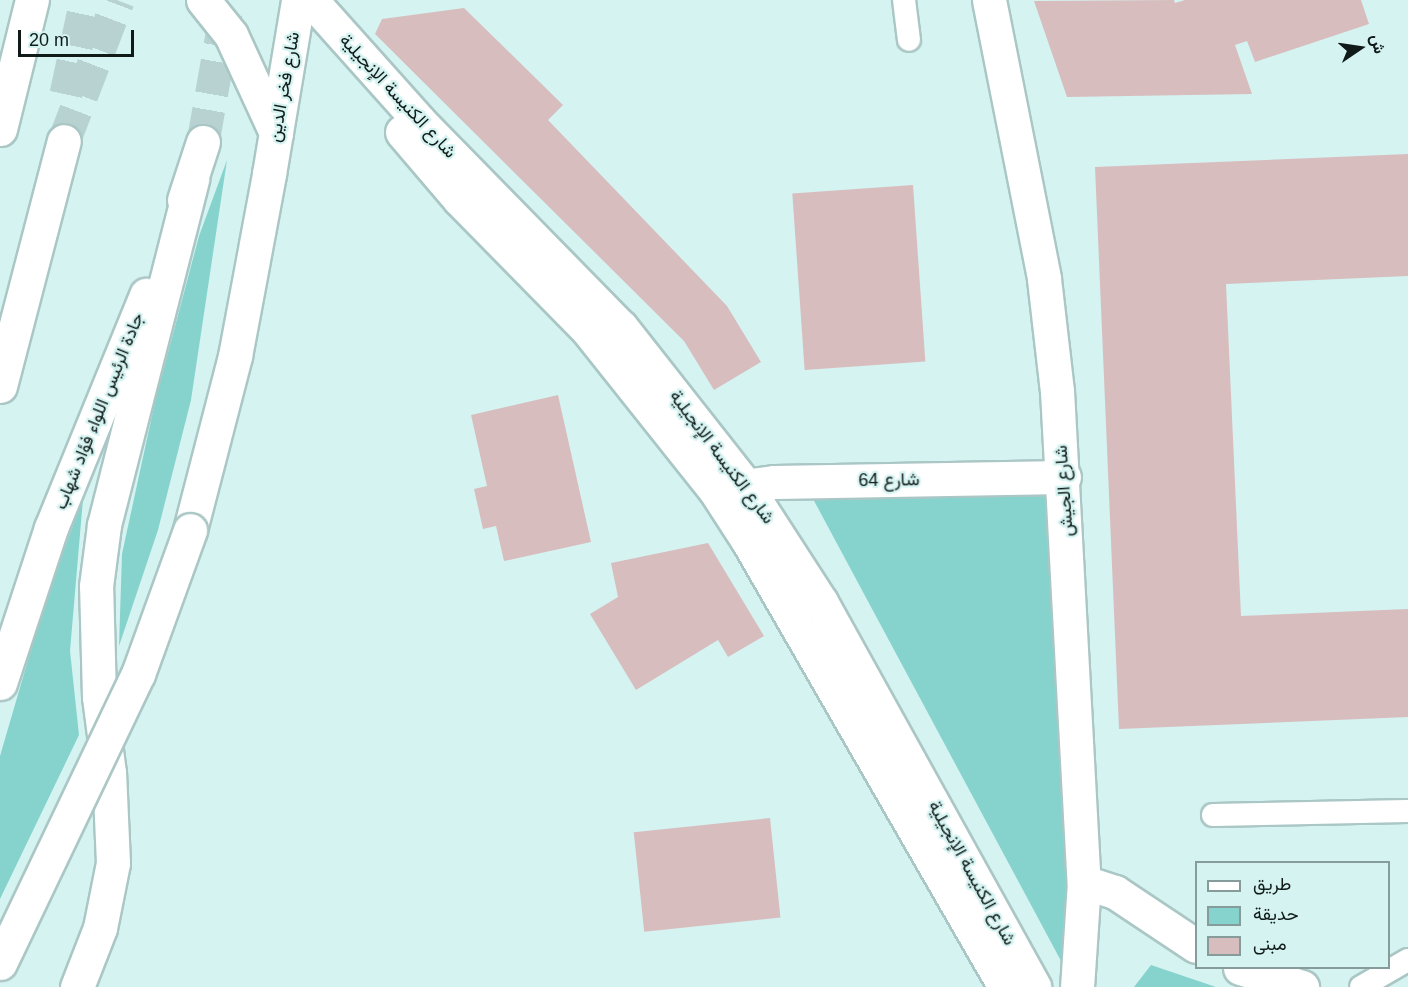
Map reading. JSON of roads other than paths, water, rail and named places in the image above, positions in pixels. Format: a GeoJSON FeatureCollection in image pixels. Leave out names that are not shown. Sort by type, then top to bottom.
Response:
{"type":"FeatureCollection","features":[{"type":"Feature","properties":{"kind":"main road"},"geometry":{"type":"LineString","coordinates":[[0,129],[32,0]]}},
{"type":"Feature","properties":{"kind":"main road"},"geometry":{"type":"LineString","coordinates":[[203,0],[231,35],[276,133]]}},
{"type":"Feature","properties":{"kind":"main road","name":"شارع الجيش"},"geometry":{"type":"LineString","coordinates":[[989,0],[1044,279],[1064,477],[1084,882],[1077,987]]}},
{"type":"Feature","properties":{"kind":"main road","name":"شارع فخر الدين"},"geometry":{"type":"LineString","coordinates":[[0,963],[138,674],[190,530],[235,356],[299,2]]}},
{"type":"Feature","properties":{"kind":"main road","name":"شارع الكنيسة الإنجيلية"},"geometry":{"type":"LineString","coordinates":[[299,2],[460,200],[586,328],[730,488],[821,602],[1034,987]]}},
{"type":"Feature","properties":{"kind":"main road"},"geometry":{"type":"LineString","coordinates":[[0,386],[64,141]]}},
{"type":"Feature","properties":{"kind":"main road","name":"جادة الرئيس اللواء فؤاد شهاب"},"geometry":{"type":"LineString","coordinates":[[0,683],[51,528],[192,179],[203,142]]}},
{"type":"Feature","properties":{"kind":"main road"},"geometry":{"type":"LineString","coordinates":[[77,987],[100,928],[113,863],[111,792],[99,697],[96,586],[115,472],[192,179]]}},
{"type":"Feature","properties":{"kind":"main road","name":"شارع 64"},"geometry":{"type":"LineString","coordinates":[[730,488],[1064,477]]}},
{"type":"Feature","properties":{"kind":"main road","name":"شارع الكنيسة الإنجيلية"},"geometry":{"type":"LineString","coordinates":[[730,488],[748,541],[1005,987]]}},
{"type":"Feature","properties":{"kind":"main road"},"geometry":{"type":"LineString","coordinates":[[1084,882],[1114,892],[1195,945]]}},
{"type":"Feature","properties":{"kind":"main road"},"geometry":{"type":"LineString","coordinates":[[1243,969],[1302,987]]}},
{"type":"Feature","properties":{"kind":"lane"},"geometry":{"type":"LineString","coordinates":[[904,0],[909,40]]}},
{"type":"Feature","properties":{"kind":"lane"},"geometry":{"type":"LineString","coordinates":[[1213,815],[1408,811]]}},
{"type":"Feature","properties":{"kind":"lane"},"geometry":{"type":"LineString","coordinates":[[1361,987],[1408,960]]}},
{"type":"Feature","properties":{"kind":"tunnel"},"geometry":{"type":"LineString","coordinates":[[66,94],[86,0]]}},
{"type":"Feature","properties":{"kind":"tunnel"},"geometry":{"type":"LineString","coordinates":[[64,141],[118,0]]}},
{"type":"Feature","properties":{"kind":"tunnel"},"geometry":{"type":"LineString","coordinates":[[203,142],[228,0]]}}]}
